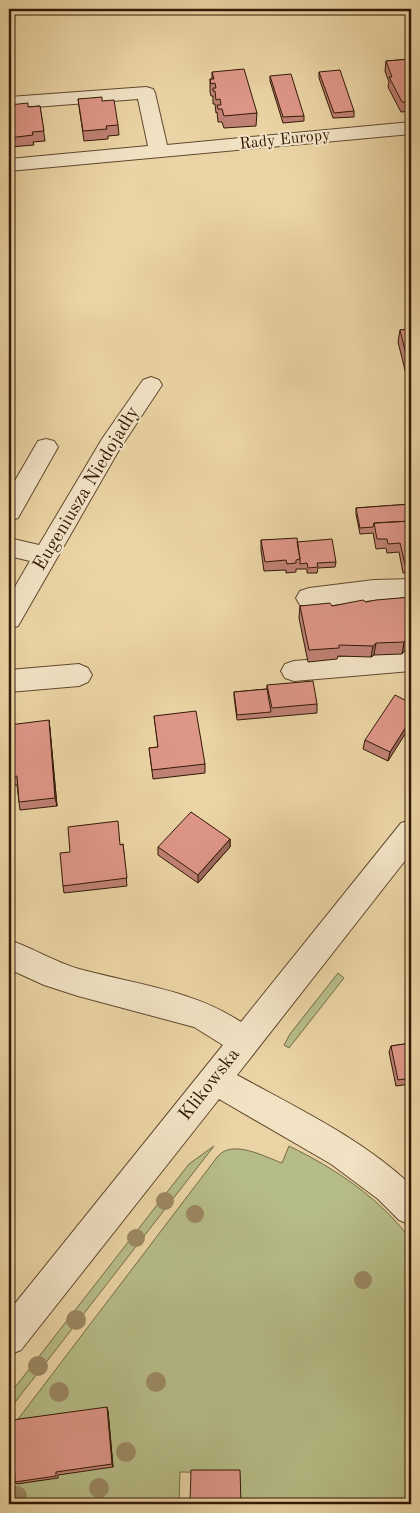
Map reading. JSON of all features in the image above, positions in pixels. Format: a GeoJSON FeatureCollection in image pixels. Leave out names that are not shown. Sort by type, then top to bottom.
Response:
{"type":"FeatureCollection","features":[{"type":"Feature","properties":{"kind":"street"},"geometry":{"type":"LineString","coordinates":[[9,103],[146,93],[159,152]]}},
{"type":"Feature","properties":{"kind":"street","name":"Rady Europy"},"geometry":{"type":"LineString","coordinates":[[9,165],[411,128]]}},
{"type":"Feature","properties":{"kind":"street","name":"Eugeniusza Niedojadły"},"geometry":{"type":"LineString","coordinates":[[9,619],[110,445],[151,385]]}},
{"type":"Feature","properties":{"kind":"street"},"geometry":{"type":"LineString","coordinates":[[9,512],[46,447]]}},
{"type":"Feature","properties":{"kind":"street"},"geometry":{"type":"LineString","coordinates":[[9,547],[46,556]]}},
{"type":"Feature","properties":{"kind":"street"},"geometry":{"type":"LineString","coordinates":[[309,598],[374,590],[411,589]]}},
{"type":"Feature","properties":{"kind":"street"},"geometry":{"type":"LineString","coordinates":[[294,671],[411,661]]}},
{"type":"Feature","properties":{"kind":"street"},"geometry":{"type":"LineString","coordinates":[[9,681],[79,675]]}},
{"type":"Feature","properties":{"kind":"street","name":"Klikowska"},"geometry":{"type":"LineString","coordinates":[[9,1338],[411,832]]}},
{"type":"Feature","properties":{"kind":"street"},"geometry":{"type":"LineString","coordinates":[[9,954],[33,968],[78,984],[196,1013],[244,1042]]}},
{"type":"Feature","properties":{"kind":"street"},"geometry":{"type":"LineString","coordinates":[[215,1080],[359,1162],[390,1187],[411,1208]]}},
{"type":"Feature","properties":{"kind":"green space"},"geometry":{"type":"Polygon","coordinates":[[[338,973],[344,978],[289,1048],[284,1045],[290,1034],[338,973]]]}},
{"type":"Feature","properties":{"kind":"green space"},"geometry":{"type":"Polygon","coordinates":[[[214,1146],[9,1410],[9,1395],[189,1164],[214,1146]]]}},
{"type":"Feature","properties":{"kind":"green space"},"geometry":{"type":"Polygon","coordinates":[[[289,1146],[324,1164],[356,1186],[385,1211],[411,1240],[411,1504],[240,1504],[240,1473],[180,1472],[179,1504],[9,1504],[9,1431],[218,1156],[224,1151],[240,1149],[282,1163],[289,1146]]]}},
{"type":"Feature","properties":{"kind":"building"},"geometry":{"type":"Polygon","coordinates":[[[411,59],[411,102],[402,102],[389,77],[392,77],[386,61],[411,59]]]}},
{"type":"Feature","properties":{"kind":"building"},"geometry":{"type":"Polygon","coordinates":[[[244,69],[257,113],[224,116],[222,109],[218,109],[217,105],[221,105],[220,99],[216,100],[215,91],[213,91],[213,88],[216,88],[215,83],[211,84],[210,79],[214,79],[212,72],[244,69]]]}},
{"type":"Feature","properties":{"kind":"building"},"geometry":{"type":"Polygon","coordinates":[[[340,70],[354,111],[334,113],[319,72],[340,70]]]}},
{"type":"Feature","properties":{"kind":"building"},"geometry":{"type":"Polygon","coordinates":[[[291,74],[304,116],[283,117],[270,76],[291,74]]]}},
{"type":"Feature","properties":{"kind":"building"},"geometry":{"type":"Polygon","coordinates":[[[102,97],[102,101],[114,100],[118,125],[106,126],[107,129],[83,131],[78,99],[102,97]]]}},
{"type":"Feature","properties":{"kind":"building"},"geometry":{"type":"Polygon","coordinates":[[[28,103],[28,107],[40,106],[44,131],[32,132],[33,135],[9,138],[9,105],[28,103]]]}},
{"type":"Feature","properties":{"kind":"building"},"geometry":{"type":"Polygon","coordinates":[[[411,329],[411,374],[400,330],[411,329]]]}},
{"type":"Feature","properties":{"kind":"building"},"geometry":{"type":"Polygon","coordinates":[[[411,504],[411,521],[374,523],[373,527],[360,528],[356,508],[411,504]]]}},
{"type":"Feature","properties":{"kind":"building"},"geometry":{"type":"Polygon","coordinates":[[[411,521],[411,563],[405,564],[400,543],[388,544],[387,539],[377,539],[374,523],[411,521]]]}},
{"type":"Feature","properties":{"kind":"building"},"geometry":{"type":"Polygon","coordinates":[[[297,538],[300,559],[296,560],[296,563],[287,564],[286,560],[265,562],[261,540],[297,538]]]}},
{"type":"Feature","properties":{"kind":"building"},"geometry":{"type":"Polygon","coordinates":[[[332,539],[336,562],[317,563],[318,567],[308,568],[307,563],[300,564],[297,542],[332,539]]]}},
{"type":"Feature","properties":{"kind":"building"},"geometry":{"type":"Polygon","coordinates":[[[411,597],[411,634],[404,642],[376,643],[373,646],[339,645],[339,648],[309,650],[300,606],[330,603],[332,606],[363,600],[366,602],[411,597]]]}},
{"type":"Feature","properties":{"kind":"building"},"geometry":{"type":"Polygon","coordinates":[[[313,681],[317,704],[272,708],[267,685],[313,681]]]}},
{"type":"Feature","properties":{"kind":"building"},"geometry":{"type":"Polygon","coordinates":[[[267,689],[271,712],[237,715],[234,692],[267,689]]]}},
{"type":"Feature","properties":{"kind":"building"},"geometry":{"type":"Polygon","coordinates":[[[395,695],[411,703],[411,719],[390,752],[365,740],[395,695]]]}},
{"type":"Feature","properties":{"kind":"building"},"geometry":{"type":"Polygon","coordinates":[[[196,711],[205,764],[152,770],[149,748],[158,747],[154,716],[196,711]]]}},
{"type":"Feature","properties":{"kind":"building"},"geometry":{"type":"Polygon","coordinates":[[[49,720],[55,798],[19,802],[17,776],[11,777],[9,725],[49,720]]]}},
{"type":"Feature","properties":{"kind":"building"},"geometry":{"type":"Polygon","coordinates":[[[191,812],[230,839],[198,875],[158,847],[191,812]]]}},
{"type":"Feature","properties":{"kind":"building"},"geometry":{"type":"Polygon","coordinates":[[[118,821],[120,845],[123,844],[127,878],[63,886],[60,853],[70,852],[68,827],[118,821]]]}},
{"type":"Feature","properties":{"kind":"building"},"geometry":{"type":"Polygon","coordinates":[[[411,1043],[411,1078],[398,1080],[391,1046],[411,1043]]]}},
{"type":"Feature","properties":{"kind":"building"},"geometry":{"type":"Polygon","coordinates":[[[107,1407],[112,1464],[56,1472],[56,1476],[15,1482],[12,1420],[107,1407]]]}},
{"type":"Feature","properties":{"kind":"building"},"geometry":{"type":"Polygon","coordinates":[[[191,1470],[240,1470],[241,1504],[190,1504],[191,1470]]]}}]}
